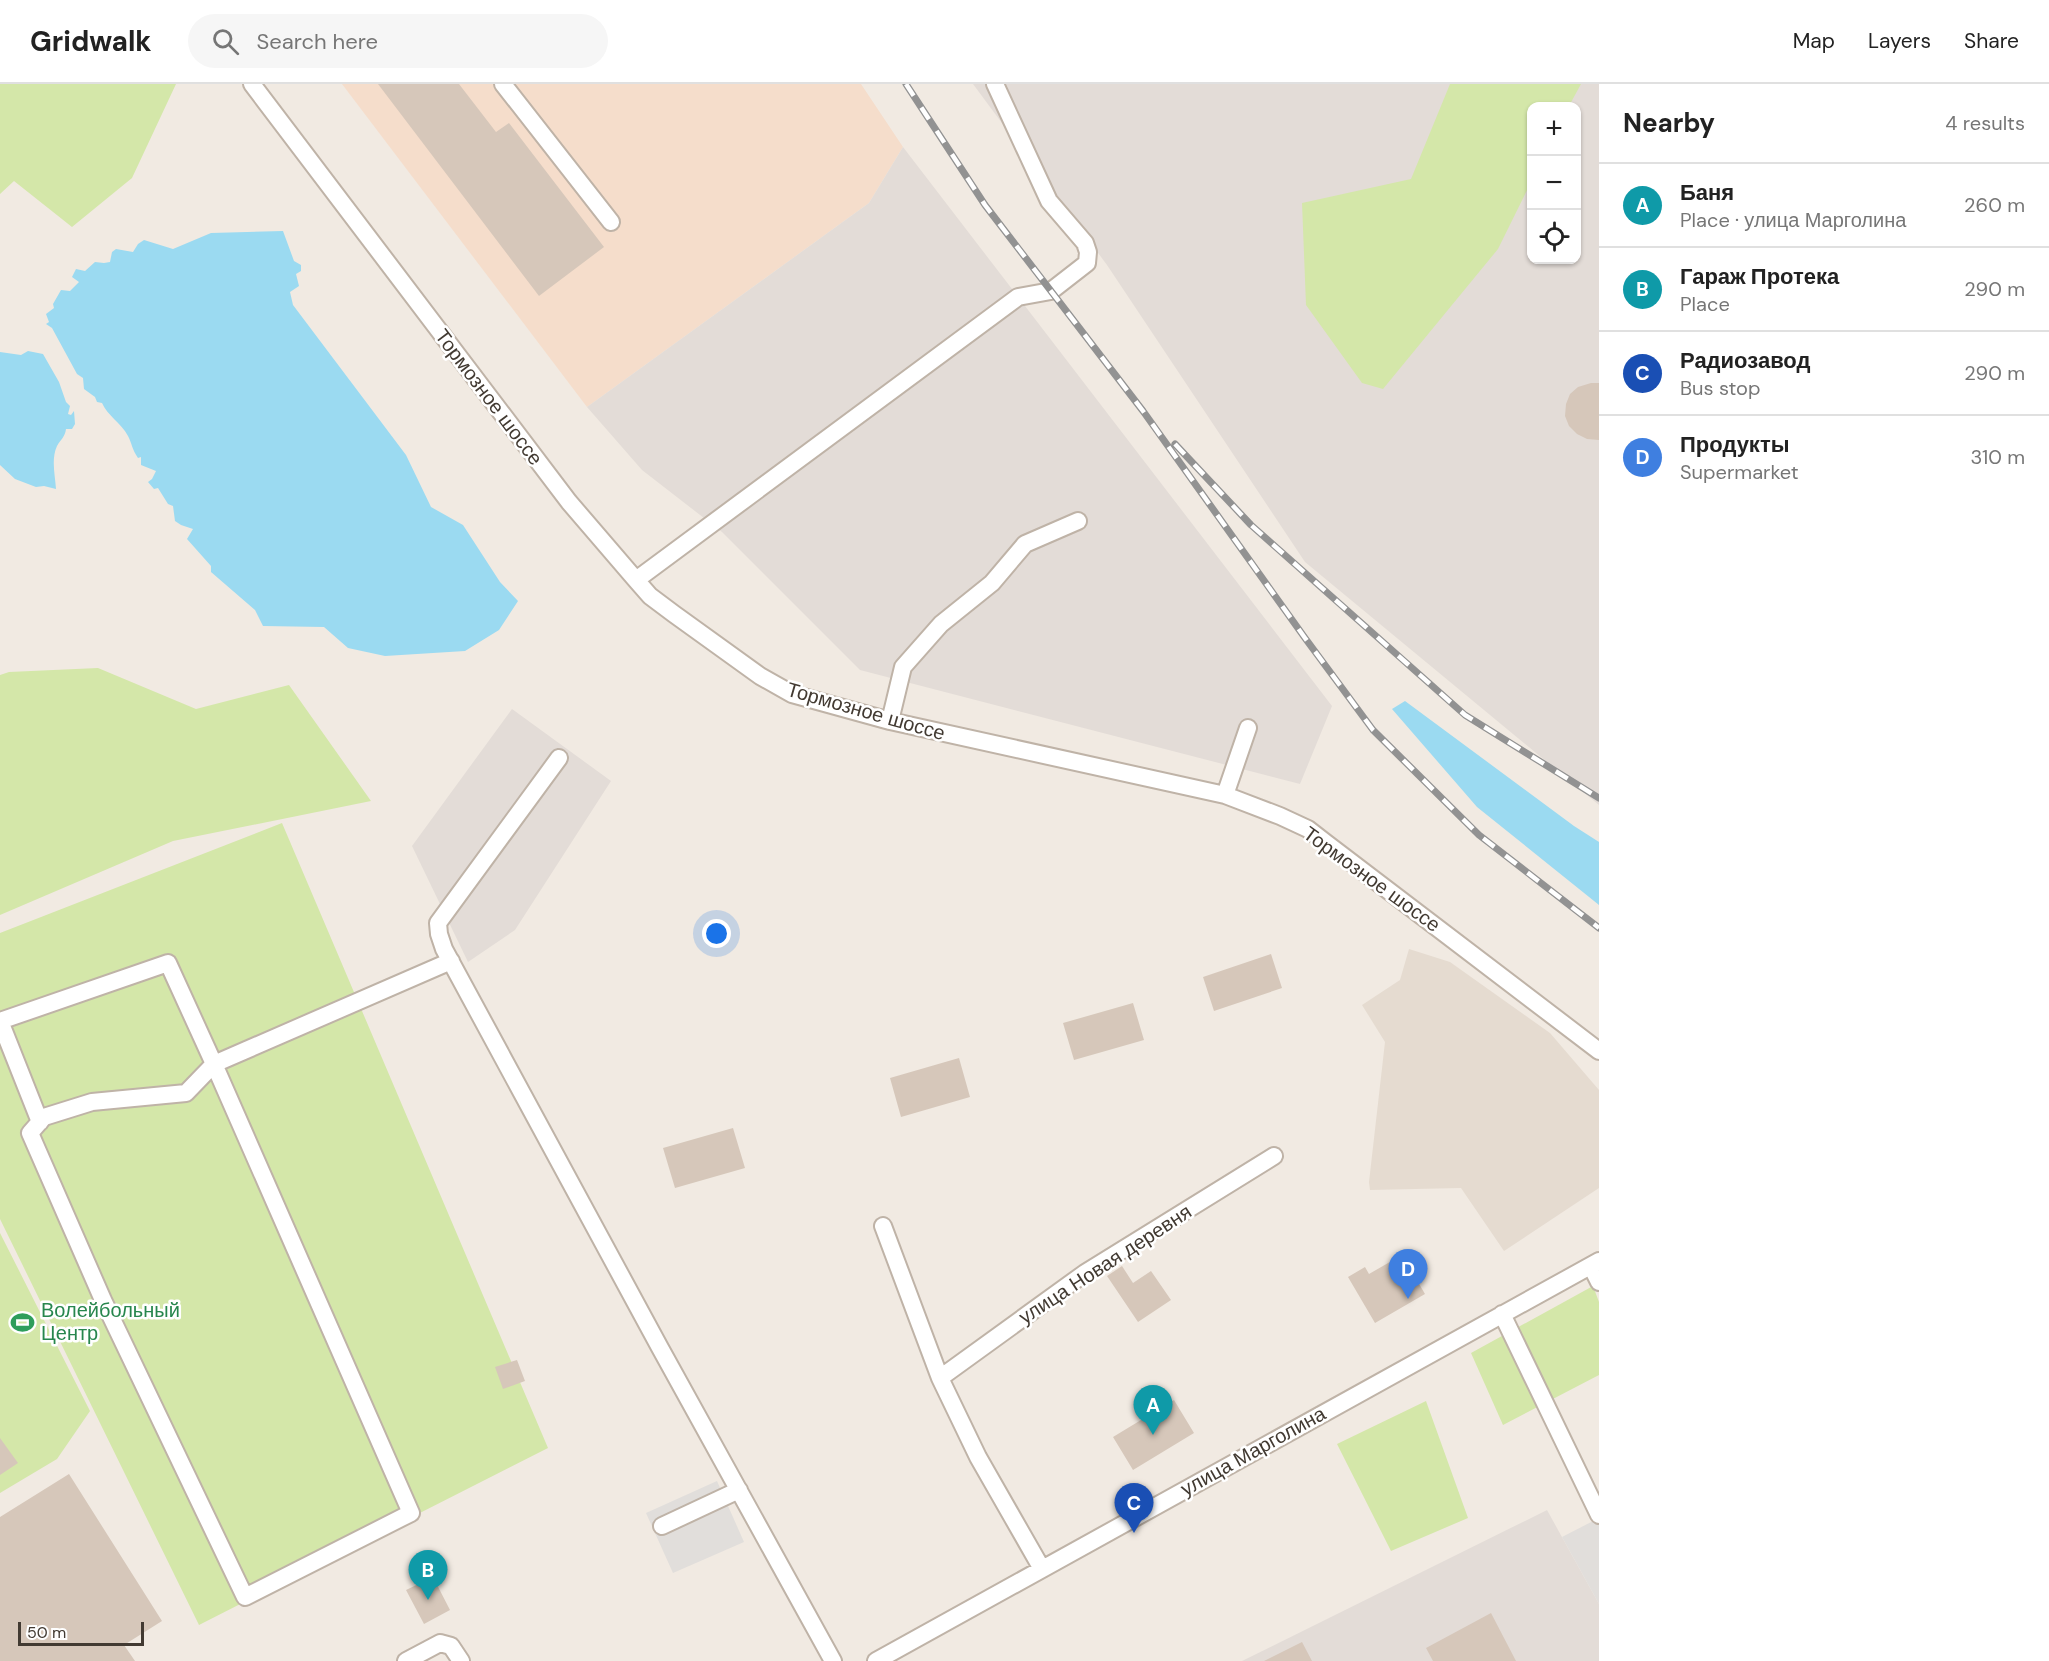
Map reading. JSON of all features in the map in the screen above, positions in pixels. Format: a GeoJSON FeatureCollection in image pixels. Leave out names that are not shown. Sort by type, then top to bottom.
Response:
{"type":"FeatureCollection","features":[{"type":"Feature","properties":{"kind":"street","name":"Тормозное шоссе"},"geometry":{"type":"LineString","coordinates":[[252,84],[569,502],[650,596],[760,676],[792,693],[890,721],[1225,795],[1257,806],[1308,829],[1599,1051]]}},
{"type":"Feature","properties":{"kind":"street"},"geometry":{"type":"LineString","coordinates":[[503,84],[611,222]]}},
{"type":"Feature","properties":{"kind":"street"},"geometry":{"type":"LineString","coordinates":[[636,580],[1018,297],[1051,291],[1087,264],[1088,252],[1085,243],[1049,201],[995,84]]}},
{"type":"Feature","properties":{"kind":"street"},"geometry":{"type":"LineString","coordinates":[[890,721],[903,667],[941,624],[992,583],[1025,544],[1078,521]]}},
{"type":"Feature","properties":{"kind":"street"},"geometry":{"type":"LineString","coordinates":[[1225,795],[1248,728]]}},
{"type":"Feature","properties":{"kind":"street"},"geometry":{"type":"LineString","coordinates":[[559,758],[438,922],[439,934],[451,961],[833,1661]]}},
{"type":"Feature","properties":{"kind":"street"},"geometry":{"type":"LineString","coordinates":[[40,1122],[0,1021],[168,963],[214,1064],[411,1513],[245,1597],[103,1300],[30,1133],[40,1122],[44,1117],[92,1102],[186,1093],[209,1066],[214,1064],[451,961]]}},
{"type":"Feature","properties":{"kind":"street","name":"улица Новая деревня"},"geometry":{"type":"LineString","coordinates":[[940,1378],[1085,1274],[1274,1156]]}},
{"type":"Feature","properties":{"kind":"street"},"geometry":{"type":"LineString","coordinates":[[883,1226],[940,1378],[978,1457],[1042,1569]]}},
{"type":"Feature","properties":{"kind":"street"},"geometry":{"type":"LineString","coordinates":[[1595,1263],[1599,1282]]}},
{"type":"Feature","properties":{"kind":"street","name":"улица Марголина"},"geometry":{"type":"LineString","coordinates":[[876,1661],[1595,1263]]}},
{"type":"Feature","properties":{"kind":"street"},"geometry":{"type":"LineString","coordinates":[[1502,1314],[1599,1515]]}},
{"type":"Feature","properties":{"kind":"street"},"geometry":{"type":"LineString","coordinates":[[662,1526],[739,1490]]}},
{"type":"Feature","properties":{"kind":"street"},"geometry":{"type":"LineString","coordinates":[[406,1661],[440,1643],[451,1646],[461,1661]]}},
{"type":"Feature","properties":{"kind":"shaded area"},"geometry":{"type":"Polygon","coordinates":[[[342,84],[861,84],[903,147],[869,203],[587,407],[342,84]]]}},
{"type":"Feature","properties":{"kind":"shaded area"},"geometry":{"type":"Polygon","coordinates":[[[973,84],[1599,84],[1599,805],[1305,562],[1107,265],[973,84]]]}},
{"type":"Feature","properties":{"kind":"shaded area"},"geometry":{"type":"Polygon","coordinates":[[[903,147],[1332,706],[1300,784],[860,670],[722,532],[642,470],[587,407],[869,203],[903,147]]]}},
{"type":"Feature","properties":{"kind":"shaded area"},"geometry":{"type":"Polygon","coordinates":[[[512,709],[611,781],[515,930],[468,962],[412,846],[512,709]]]}},
{"type":"Feature","properties":{"kind":"shaded area"},"geometry":{"type":"Polygon","coordinates":[[[1409,949],[1450,962],[1550,1033],[1599,1090],[1599,1188],[1504,1251],[1461,1188],[1370,1190],[1369,1182],[1385,1042],[1362,1005],[1400,980],[1409,949]]]}},
{"type":"Feature","properties":{"kind":"shaded area"},"geometry":{"type":"Polygon","coordinates":[[[717,1481],[744,1542],[673,1573],[646,1513],[717,1481]]]}},
{"type":"Feature","properties":{"kind":"shaded area"},"geometry":{"type":"Polygon","coordinates":[[[1547,1510],[1599,1604],[1599,1661],[1242,1661],[1547,1510]]]}},
{"type":"Feature","properties":{"kind":"shaded area"},"geometry":{"type":"Polygon","coordinates":[[[1599,1518],[1599,1604],[1562,1537],[1599,1518]]]}},
{"type":"Feature","properties":{"kind":"green space"},"geometry":{"type":"Polygon","coordinates":[[[0,84],[176,84],[132,178],[72,227],[14,181],[0,194],[0,84]]]}},
{"type":"Feature","properties":{"kind":"green space"},"geometry":{"type":"Polygon","coordinates":[[[1450,84],[1581,84],[1571,102],[1527,102],[1527,190],[1498,249],[1383,389],[1362,383],[1306,305],[1302,203],[1411,179],[1450,84]]]}},
{"type":"Feature","properties":{"kind":"green space"},"geometry":{"type":"Polygon","coordinates":[[[98,668],[196,709],[289,685],[371,801],[173,841],[0,915],[0,675],[9,672],[98,668]]]}},
{"type":"Feature","properties":{"kind":"green space"},"geometry":{"type":"Polygon","coordinates":[[[282,823],[548,1448],[199,1625],[0,1219],[0,933],[282,823]]]}},
{"type":"Feature","properties":{"kind":"green space","name":"Волейбольный Центр"},"geometry":{"type":"Polygon","coordinates":[[[0,1233],[90,1411],[57,1459],[0,1493],[0,1233]]]}},
{"type":"Feature","properties":{"kind":"green space"},"geometry":{"type":"Polygon","coordinates":[[[1593,1286],[1599,1302],[1599,1375],[1503,1425],[1471,1353],[1593,1286]]]}},
{"type":"Feature","properties":{"kind":"green space"},"geometry":{"type":"Polygon","coordinates":[[[1426,1401],[1468,1518],[1391,1551],[1337,1444],[1426,1401]]]}},
{"type":"Feature","properties":{"kind":"water"},"geometry":{"type":"Polygon","coordinates":[[[283,231],[294,261],[301,265],[301,271],[296,274],[299,286],[290,292],[293,305],[406,455],[431,507],[463,525],[500,582],[518,601],[499,630],[465,651],[385,656],[348,648],[324,627],[263,626],[255,610],[211,572],[211,566],[187,539],[193,529],[175,521],[173,506],[168,504],[158,488],[154,489],[148,482],[156,471],[141,465],[141,457],[138,458],[136,455],[125,431],[102,403],[97,402],[95,397],[84,389],[83,378],[77,374],[52,328],[46,324],[49,322],[46,314],[54,308],[53,304],[61,290],[70,291],[79,282],[72,277],[76,269],[85,271],[95,262],[110,262],[112,252],[116,249],[133,252],[144,240],[173,249],[211,233],[283,231]]]}},
{"type":"Feature","properties":{"kind":"water"},"geometry":{"type":"Polygon","coordinates":[[[28,351],[43,354],[70,406],[68,414],[71,415],[74,411],[75,424],[72,429],[66,429],[55,451],[56,489],[36,487],[15,479],[0,465],[0,352],[21,355],[28,351]]]}},
{"type":"Feature","properties":{"kind":"water"},"geometry":{"type":"Polygon","coordinates":[[[1405,701],[1599,842],[1599,905],[1477,807],[1392,709],[1405,701]]]}},
{"type":"Feature","properties":{"kind":"building"},"geometry":{"type":"Polygon","coordinates":[[[378,84],[459,84],[496,132],[509,123],[604,247],[539,296],[378,84]]]}},
{"type":"Feature","properties":{"kind":"building"},"geometry":{"type":"Polygon","coordinates":[[[1599,383],[1599,440],[1587,439],[1577,434],[1569,426],[1565,416],[1570,394],[1578,387],[1599,383]]]}},
{"type":"Feature","properties":{"kind":"building"},"geometry":{"type":"Polygon","coordinates":[[[1271,954],[1282,988],[1214,1011],[1203,977],[1271,954]]]}},
{"type":"Feature","properties":{"kind":"building"},"geometry":{"type":"Polygon","coordinates":[[[1133,1003],[1144,1040],[1074,1060],[1063,1023],[1133,1003]]]}},
{"type":"Feature","properties":{"kind":"building"},"geometry":{"type":"Polygon","coordinates":[[[959,1058],[970,1097],[901,1117],[890,1078],[959,1058]]]}},
{"type":"Feature","properties":{"kind":"building"},"geometry":{"type":"Polygon","coordinates":[[[733,1128],[745,1168],[675,1188],[663,1148],[733,1128]]]}},
{"type":"Feature","properties":{"kind":"building"},"geometry":{"type":"Polygon","coordinates":[[[1402,1255],[1425,1294],[1375,1323],[1348,1277],[1365,1267],[1369,1274],[1402,1255]]]}},
{"type":"Feature","properties":{"kind":"building"},"geometry":{"type":"Polygon","coordinates":[[[1122,1266],[1133,1283],[1151,1271],[1171,1300],[1138,1322],[1107,1276],[1122,1266]]]}},
{"type":"Feature","properties":{"kind":"building"},"geometry":{"type":"Polygon","coordinates":[[[517,1360],[525,1381],[503,1389],[495,1367],[517,1360]]]}},
{"type":"Feature","properties":{"kind":"building"},"geometry":{"type":"Polygon","coordinates":[[[1174,1400],[1194,1433],[1133,1470],[1113,1437],[1174,1400]]]}},
{"type":"Feature","properties":{"kind":"building"},"geometry":{"type":"Polygon","coordinates":[[[0,1438],[18,1463],[0,1475],[0,1438]]]}},
{"type":"Feature","properties":{"kind":"building"},"geometry":{"type":"Polygon","coordinates":[[[69,1474],[162,1621],[124,1645],[135,1661],[0,1661],[0,1517],[69,1474]]]}},
{"type":"Feature","properties":{"kind":"building"},"geometry":{"type":"Polygon","coordinates":[[[433,1577],[450,1610],[424,1624],[406,1590],[433,1577]]]}},
{"type":"Feature","properties":{"kind":"building"},"geometry":{"type":"Polygon","coordinates":[[[1491,1613],[1516,1661],[1433,1661],[1426,1648],[1491,1613]]]}},
{"type":"Feature","properties":{"kind":"building"},"geometry":{"type":"Polygon","coordinates":[[[1302,1642],[1312,1661],[1264,1661],[1302,1642]]]}},
{"type":"Feature","properties":{"kind":"railway"},"geometry":{"type":"LineString","coordinates":[[906,84],[985,205],[1143,411],[1373,730],[1479,835],[1599,928]]}},
{"type":"Feature","properties":{"kind":"railway"},"geometry":{"type":"LineString","coordinates":[[1175,444],[1251,525],[1465,715],[1599,798]]}},
{"type":"Feature","properties":{"kind":"place","name":"Продукты"},"geometry":{"type":"Point","coordinates":[1408,1299]}},
{"type":"Feature","properties":{"kind":"place","name":"Волейбольный Центр"},"geometry":{"type":"Point","coordinates":[23,1322]}},
{"type":"Feature","properties":{"kind":"place","name":"Баня"},"geometry":{"type":"Point","coordinates":[1153,1435]}},
{"type":"Feature","properties":{"kind":"place","name":"Радиозавод"},"geometry":{"type":"Point","coordinates":[1134,1533]}},
{"type":"Feature","properties":{"kind":"place","name":"Гараж Протека"},"geometry":{"type":"Point","coordinates":[428,1600]}}]}
